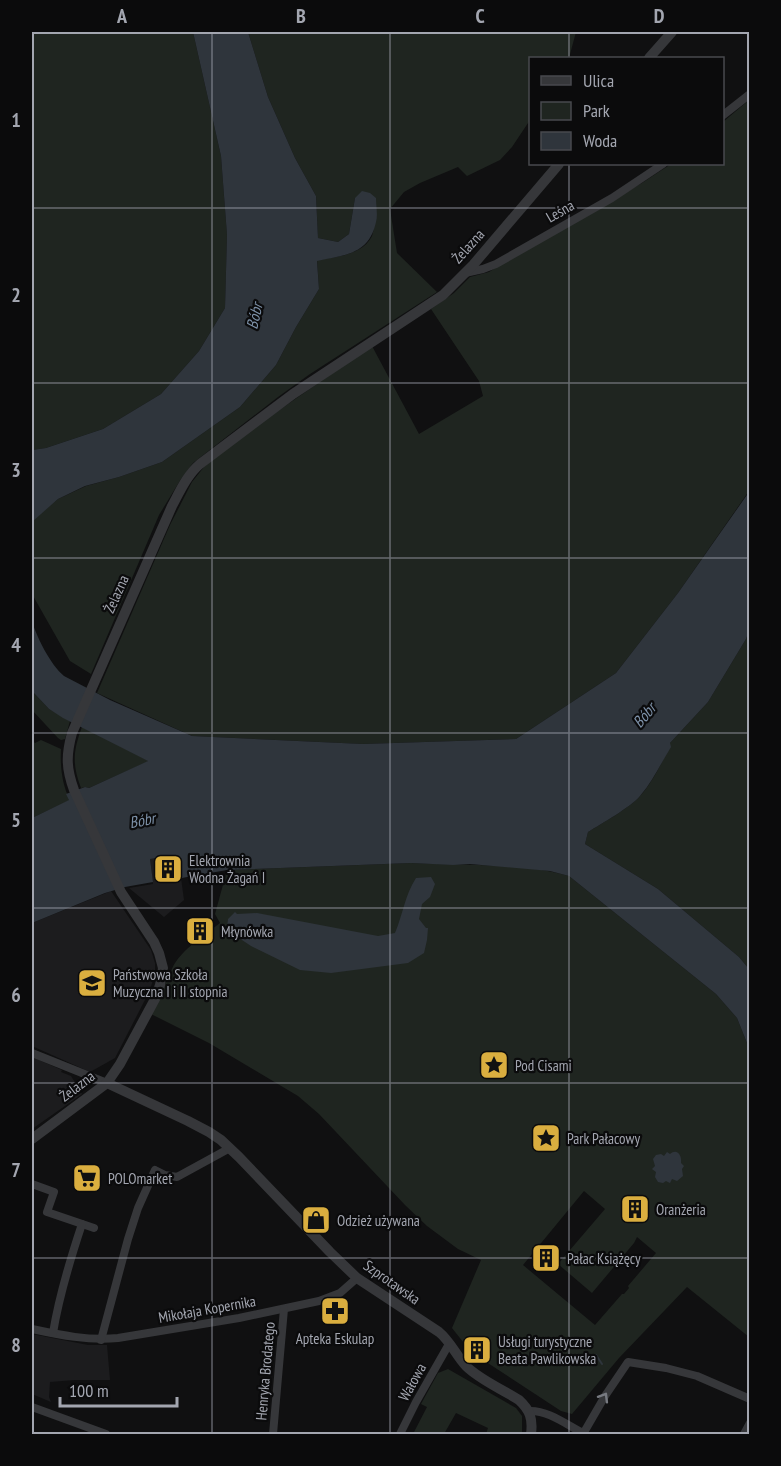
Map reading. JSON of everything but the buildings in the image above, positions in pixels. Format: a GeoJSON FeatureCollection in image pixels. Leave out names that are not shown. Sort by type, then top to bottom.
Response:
{"type":"FeatureCollection","features":[{"type":"Feature","properties":{"kind":"street"},"geometry":{"type":"LineString","coordinates":[[650,57],[672,32]]}},
{"type":"Feature","properties":{"kind":"street"},"geometry":{"type":"LineString","coordinates":[[724,115],[750,94]]}},
{"type":"Feature","properties":{"kind":"street","name":"Żelazna"},"geometry":{"type":"LineString","coordinates":[[32,1139],[107,1083],[120,1064],[160,985],[163,968],[159,952],[121,892],[74,790],[67,763],[72,733],[172,506],[192,471],[293,394],[443,295],[559,165]]}},
{"type":"Feature","properties":{"kind":"street","name":"Leśna"},"geometry":{"type":"LineString","coordinates":[[465,273],[496,264],[612,198],[662,165]]}},
{"type":"Feature","properties":{"kind":"street","name":"Szprotawska"},"geometry":{"type":"LineString","coordinates":[[32,1053],[107,1083],[209,1132],[230,1148],[357,1278],[439,1332],[471,1370],[519,1400],[529,1411]]}},
{"type":"Feature","properties":{"kind":"street"},"geometry":{"type":"LineString","coordinates":[[101,1340],[134,1220],[155,1170],[177,1177],[230,1148]]}},
{"type":"Feature","properties":{"kind":"street"},"geometry":{"type":"LineString","coordinates":[[32,1184],[54,1192],[47,1212],[94,1228]]}},
{"type":"Feature","properties":{"kind":"street"},"geometry":{"type":"LineString","coordinates":[[53,1333],[70,1257],[82,1224]]}},
{"type":"Feature","properties":{"kind":"street","name":"Mikołaja Kopernika"},"geometry":{"type":"LineString","coordinates":[[32,1329],[101,1340],[129,1336],[328,1299],[347,1288],[357,1278]]}},
{"type":"Feature","properties":{"kind":"street","name":"Henryka Brodatego"},"geometry":{"type":"LineString","coordinates":[[273,1434],[284,1309]]}},
{"type":"Feature","properties":{"kind":"street","name":"Wałowa"},"geometry":{"type":"LineString","coordinates":[[400,1434],[449,1344]]}},
{"type":"Feature","properties":{"kind":"street"},"geometry":{"type":"LineString","coordinates":[[531,1434],[532,1420],[529,1411],[545,1414],[584,1434],[605,1396],[628,1362],[697,1376],[750,1399]]}},
{"type":"Feature","properties":{"kind":"street"},"geometry":{"type":"LineString","coordinates":[[32,1407],[106,1434]]}},
{"type":"Feature","properties":{"kind":"street"},"geometry":{"type":"LineString","coordinates":[[744,1434],[750,1423]]}},
{"type":"Feature","properties":{"kind":"shaded area","name":"Elektrownia Wodna Żagań I"},"geometry":{"type":"Polygon","coordinates":[[[173,856],[176,879],[181,878],[184,900],[164,917],[129,888],[153,884],[150,859],[173,856]]]}},
{"type":"Feature","properties":{"kind":"shaded area","name":"Państwowa Szkoła Muzyczna I i II stopnia"},"geometry":{"type":"Polygon","coordinates":[[[111,891],[151,950],[155,963],[155,975],[149,992],[115,1058],[90,1072],[32,1046],[32,923],[111,891]]]}},
{"type":"Feature","properties":{"kind":"shaded area"},"geometry":{"type":"Polygon","coordinates":[[[32,1057],[71,1076],[82,1094],[32,1129],[32,1057]]]}},
{"type":"Feature","properties":{"kind":"shaded area"},"geometry":{"type":"Polygon","coordinates":[[[32,1334],[88,1345],[107,1345],[110,1380],[50,1382],[51,1402],[32,1394],[32,1334]]]}},
{"type":"Feature","properties":{"kind":"green space"},"geometry":{"type":"Polygon","coordinates":[[[32,32],[193,32],[221,156],[227,235],[225,308],[199,351],[161,394],[103,429],[46,448],[32,450],[32,32]]]}},
{"type":"Feature","properties":{"kind":"green space"},"geometry":{"type":"Polygon","coordinates":[[[248,32],[576,32],[569,57],[529,57],[529,122],[500,160],[467,176],[458,167],[420,183],[404,192],[390,209],[397,253],[437,292],[310,374],[193,463],[159,515],[91,674],[70,661],[32,594],[32,521],[58,499],[86,486],[162,462],[240,407],[276,365],[319,289],[317,260],[355,251],[368,242],[373,233],[376,198],[355,198],[349,234],[338,242],[318,238],[316,196],[295,158],[268,97],[248,32]]]}},
{"type":"Feature","properties":{"kind":"green space"},"geometry":{"type":"Polygon","coordinates":[[[749,100],[749,491],[678,593],[616,673],[516,739],[363,744],[192,736],[97,693],[170,525],[192,482],[204,467],[233,442],[372,346],[419,434],[483,396],[479,381],[431,309],[454,293],[470,277],[489,272],[669,165],[724,165],[724,121],[749,100]]]}},
{"type":"Feature","properties":{"kind":"green space"},"geometry":{"type":"Polygon","coordinates":[[[749,629],[749,969],[739,957],[658,889],[585,844],[588,832],[630,805],[645,791],[670,747],[670,743],[708,702],[746,639],[749,629]]]}},
{"type":"Feature","properties":{"kind":"green space"},"geometry":{"type":"Polygon","coordinates":[[[32,691],[49,709],[70,721],[65,739],[58,738],[32,710],[32,691]]]}},
{"type":"Feature","properties":{"kind":"green space"},"geometry":{"type":"Polygon","coordinates":[[[82,727],[149,761],[89,788],[81,788],[75,758],[82,727]]]}},
{"type":"Feature","properties":{"kind":"green space"},"geometry":{"type":"Polygon","coordinates":[[[32,740],[35,743],[41,740],[61,749],[62,775],[70,800],[32,818],[32,740]]]}},
{"type":"Feature","properties":{"kind":"green space","name":"Park Pałacowy"},"geometry":{"type":"Polygon","coordinates":[[[411,863],[530,868],[569,876],[716,994],[737,1018],[749,1048],[749,1337],[687,1287],[619,1358],[572,1414],[561,1411],[471,1352],[452,1328],[481,1260],[458,1249],[427,1226],[319,1114],[298,1096],[209,1043],[151,1014],[179,958],[220,923],[215,914],[227,870],[411,863]],[[584,1191],[523,1265],[595,1325],[624,1294],[656,1253],[637,1237],[592,1293],[558,1264],[605,1209],[584,1191]]]}},
{"type":"Feature","properties":{"kind":"green space"},"geometry":{"type":"Polygon","coordinates":[[[448,1369],[516,1408],[522,1416],[522,1434],[486,1434],[488,1428],[456,1413],[444,1434],[413,1434],[427,1407],[421,1404],[438,1373],[448,1369]]]}},
{"type":"Feature","properties":{"kind":"water","name":"Bóbr"},"geometry":{"type":"Polygon","coordinates":[[[193,32],[248,32],[268,97],[295,158],[316,196],[318,238],[338,242],[349,234],[355,198],[362,191],[376,198],[377,219],[373,233],[368,241],[354,252],[317,261],[319,289],[276,365],[240,407],[162,462],[85,486],[58,499],[32,522],[32,450],[46,448],[103,429],[161,394],[199,351],[225,308],[227,235],[221,156],[193,32]]]}},
{"type":"Feature","properties":{"kind":"water","name":"Bóbr"},"geometry":{"type":"Polygon","coordinates":[[[749,492],[750,629],[746,639],[708,702],[670,743],[671,747],[645,790],[630,805],[588,832],[585,844],[658,889],[739,957],[749,969],[749,1048],[737,1018],[716,994],[569,876],[550,871],[470,864],[411,863],[227,870],[176,879],[172,856],[150,859],[153,882],[105,893],[32,923],[32,818],[69,800],[66,794],[85,787],[89,788],[148,761],[63,718],[49,709],[32,691],[32,622],[45,651],[64,676],[110,700],[192,736],[363,744],[516,739],[616,673],[678,593],[749,492]]]}},
{"type":"Feature","properties":{"kind":"water"},"geometry":{"type":"Polygon","coordinates":[[[431,877],[435,884],[430,897],[422,904],[419,919],[428,928],[424,953],[408,963],[331,973],[300,970],[251,946],[227,928],[228,919],[235,912],[237,914],[257,913],[378,936],[395,933],[409,891],[416,878],[431,877]]]}},
{"type":"Feature","properties":{"kind":"water"},"geometry":{"type":"Polygon","coordinates":[[[667,1152],[670,1154],[677,1152],[680,1155],[684,1166],[683,1176],[677,1181],[672,1179],[670,1183],[658,1182],[655,1177],[656,1172],[652,1169],[655,1166],[653,1159],[656,1155],[664,1156],[667,1152]]]}},
{"type":"Feature","properties":{"kind":"waterway"},"geometry":{"type":"LineString","coordinates":[[596,1355],[602,1364]]}},
{"type":"Feature","properties":{"kind":"place","name":"Elektrownia Wodna Żagań I"},"geometry":{"type":"Point","coordinates":[168,869]}},
{"type":"Feature","properties":{"kind":"place","name":"Młynówka"},"geometry":{"type":"Point","coordinates":[200,931]}},
{"type":"Feature","properties":{"kind":"place","name":"Państwowa Szkoła Muzyczna I i II stopnia"},"geometry":{"type":"Point","coordinates":[92,983]}},
{"type":"Feature","properties":{"kind":"place","name":"Pod Cisami"},"geometry":{"type":"Point","coordinates":[494,1065]}},
{"type":"Feature","properties":{"kind":"place","name":"Park Pałacowy"},"geometry":{"type":"Point","coordinates":[546,1138]}},
{"type":"Feature","properties":{"kind":"place","name":"POLOmarket"},"geometry":{"type":"Point","coordinates":[87,1178]}},
{"type":"Feature","properties":{"kind":"place","name":"Oranżeria"},"geometry":{"type":"Point","coordinates":[635,1209]}},
{"type":"Feature","properties":{"kind":"place","name":"Odzież używana"},"geometry":{"type":"Point","coordinates":[316,1220]}},
{"type":"Feature","properties":{"kind":"place","name":"Pałac Książęcy"},"geometry":{"type":"Point","coordinates":[546,1258]}},
{"type":"Feature","properties":{"kind":"place","name":"Apteka Eskulap"},"geometry":{"type":"Point","coordinates":[335,1311]}},
{"type":"Feature","properties":{"kind":"place","name":"Usługi turystyczne Beata Pawlikowska"},"geometry":{"type":"Point","coordinates":[477,1350]}}]}
